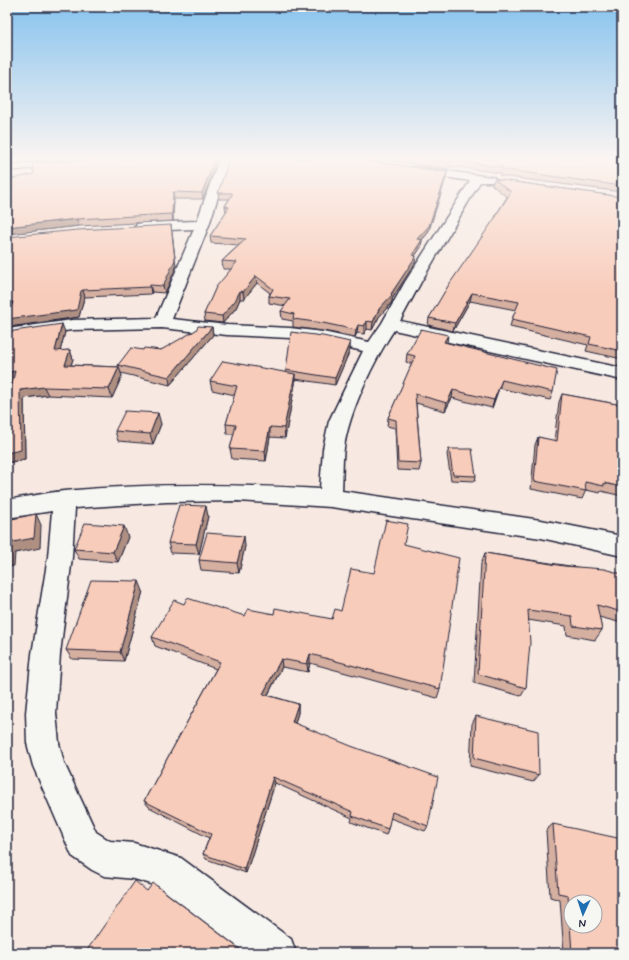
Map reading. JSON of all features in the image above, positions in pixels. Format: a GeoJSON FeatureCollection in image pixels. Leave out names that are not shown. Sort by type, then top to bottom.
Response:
{"type":"FeatureCollection","features":[{"type":"Feature","properties":{"kind":"street"},"geometry":{"type":"LineString","coordinates":[[162,323],[202,225],[209,204]]}},
{"type":"Feature","properties":{"kind":"street"},"geometry":{"type":"LineString","coordinates":[[331,498],[333,449],[339,421],[373,348],[390,324],[413,282],[461,204]]}},
{"type":"Feature","properties":{"kind":"street"},"geometry":{"type":"LineString","coordinates":[[131,228],[202,225]]}},
{"type":"Feature","properties":{"kind":"street"},"geometry":{"type":"LineString","coordinates":[[7,334],[72,325],[120,322],[162,323],[227,330],[290,333],[323,337],[373,348]]}},
{"type":"Feature","properties":{"kind":"street"},"geometry":{"type":"LineString","coordinates":[[390,324],[622,374]]}},
{"type":"Feature","properties":{"kind":"street"},"geometry":{"type":"LineString","coordinates":[[7,509],[64,500],[130,495],[231,493],[331,498],[540,529],[622,546]]}},
{"type":"Feature","properties":{"kind":"street"},"geometry":{"type":"LineString","coordinates":[[64,500],[60,557],[46,654],[41,713],[44,743],[50,766],[84,844],[104,858],[134,861],[168,871],[277,953]]}},
{"type":"Feature","properties":{"kind":"building"},"geometry":{"type":"Polygon","coordinates":[[[7,204],[172,204],[172,214],[77,219],[7,227],[7,204]]]}},
{"type":"Feature","properties":{"kind":"building"},"geometry":{"type":"Polygon","coordinates":[[[226,204],[436,204],[429,226],[417,239],[422,240],[412,255],[416,256],[391,294],[392,295],[379,309],[373,322],[367,321],[364,326],[358,325],[356,330],[323,323],[293,319],[294,314],[281,311],[290,299],[269,296],[273,289],[256,276],[243,292],[240,291],[235,301],[222,316],[204,314],[216,287],[237,262],[222,261],[246,239],[210,236],[229,207],[225,206],[226,204]]]}},
{"type":"Feature","properties":{"kind":"building"},"geometry":{"type":"Polygon","coordinates":[[[503,204],[622,204],[622,351],[589,344],[591,337],[512,319],[519,302],[472,293],[455,323],[429,318],[448,286],[503,204]]]}},
{"type":"Feature","properties":{"kind":"building"},"geometry":{"type":"Polygon","coordinates":[[[171,225],[175,260],[163,286],[150,285],[150,287],[83,290],[81,291],[77,310],[7,319],[13,302],[7,303],[7,237],[77,230],[171,225]]]}},
{"type":"Feature","properties":{"kind":"building"},"geometry":{"type":"Polygon","coordinates":[[[62,324],[55,351],[70,350],[65,365],[119,367],[109,389],[44,387],[20,390],[21,450],[7,453],[7,407],[15,371],[7,373],[7,332],[62,324]]]}},
{"type":"Feature","properties":{"kind":"building"},"geometry":{"type":"Polygon","coordinates":[[[198,326],[212,327],[169,377],[118,365],[131,348],[161,350],[196,330],[198,326]]]}},
{"type":"Feature","properties":{"kind":"building"},"geometry":{"type":"Polygon","coordinates":[[[421,329],[448,335],[444,342],[557,370],[553,392],[502,380],[494,400],[453,390],[447,403],[415,394],[421,463],[398,462],[396,420],[388,418],[415,356],[407,354],[421,329]]]}},
{"type":"Feature","properties":{"kind":"building"},"geometry":{"type":"Polygon","coordinates":[[[291,332],[323,336],[350,342],[335,378],[286,370],[291,332]]]}},
{"type":"Feature","properties":{"kind":"building"},"geometry":{"type":"Polygon","coordinates":[[[223,361],[295,374],[284,428],[270,427],[265,451],[230,449],[236,425],[226,424],[237,386],[210,381],[223,361]]]}},
{"type":"Feature","properties":{"kind":"building"},"geometry":{"type":"Polygon","coordinates":[[[562,394],[622,405],[622,487],[604,483],[604,486],[585,482],[586,491],[534,481],[538,437],[557,441],[562,394]]]}},
{"type":"Feature","properties":{"kind":"building"},"geometry":{"type":"Polygon","coordinates":[[[125,411],[158,413],[150,434],[115,431],[125,411]]]}},
{"type":"Feature","properties":{"kind":"building"},"geometry":{"type":"Polygon","coordinates":[[[449,449],[472,449],[476,476],[453,475],[449,449]]]}},
{"type":"Feature","properties":{"kind":"building"},"geometry":{"type":"Polygon","coordinates":[[[179,505],[206,506],[196,544],[168,543],[179,505]]]}},
{"type":"Feature","properties":{"kind":"building"},"geometry":{"type":"Polygon","coordinates":[[[36,514],[34,538],[8,543],[7,556],[7,520],[36,514]]]}},
{"type":"Feature","properties":{"kind":"building"},"geometry":{"type":"Polygon","coordinates":[[[386,520],[408,524],[404,544],[459,558],[440,689],[310,654],[307,664],[281,659],[263,694],[298,704],[292,722],[351,746],[438,777],[428,826],[392,812],[388,829],[352,816],[353,812],[273,777],[244,869],[203,854],[211,834],[144,801],[220,662],[152,637],[174,600],[184,604],[187,598],[245,616],[248,609],[274,614],[275,608],[332,619],[335,609],[341,611],[351,569],[374,573],[386,520]]]}},
{"type":"Feature","properties":{"kind":"building"},"geometry":{"type":"Polygon","coordinates":[[[85,523],[124,526],[113,552],[74,549],[85,523]]]}},
{"type":"Feature","properties":{"kind":"building"},"geometry":{"type":"Polygon","coordinates":[[[207,533],[244,536],[237,563],[199,560],[207,533]]]}},
{"type":"Feature","properties":{"kind":"building"},"geometry":{"type":"Polygon","coordinates":[[[485,553],[564,566],[604,569],[622,574],[622,612],[597,605],[602,630],[573,626],[572,616],[528,610],[530,643],[526,688],[478,674],[485,553]]]}},
{"type":"Feature","properties":{"kind":"building"},"geometry":{"type":"Polygon","coordinates":[[[91,580],[139,581],[120,652],[66,650],[91,580]]]}},
{"type":"Feature","properties":{"kind":"building"},"geometry":{"type":"Polygon","coordinates":[[[476,716],[538,731],[539,775],[474,758],[476,716]]]}},
{"type":"Feature","properties":{"kind":"building"},"geometry":{"type":"Polygon","coordinates":[[[553,824],[622,839],[622,953],[572,953],[571,934],[603,934],[603,894],[558,893],[553,824]]]}},
{"type":"Feature","properties":{"kind":"building"},"geometry":{"type":"Polygon","coordinates":[[[135,881],[147,891],[153,883],[241,950],[246,950],[249,953],[85,953],[135,881]]]}}]}
